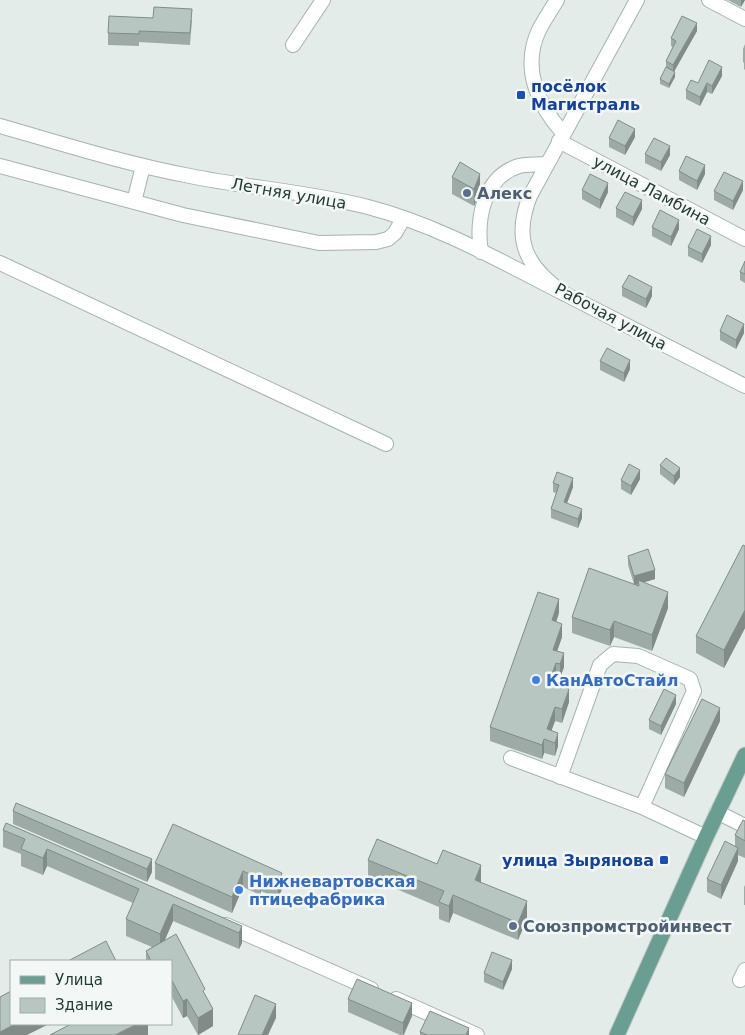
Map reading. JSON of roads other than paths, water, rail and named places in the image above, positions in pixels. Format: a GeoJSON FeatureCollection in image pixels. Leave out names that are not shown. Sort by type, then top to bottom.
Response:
{"type":"FeatureCollection","features":[{"type":"Feature","properties":{"kind":"main road"},"geometry":{"type":"LineString","coordinates":[[617,1035],[717,812],[745,755]]}},
{"type":"Feature","properties":{"kind":"street"},"geometry":{"type":"LineString","coordinates":[[293,45],[323,0]]}},
{"type":"Feature","properties":{"kind":"street"},"geometry":{"type":"LineString","coordinates":[[557,0],[539,31],[534,45],[533,73],[536,93],[561,137]]}},
{"type":"Feature","properties":{"kind":"street","name":"Рабочая улица"},"geometry":{"type":"LineString","coordinates":[[638,0],[546,164],[526,206],[522,237],[524,247],[534,267],[550,284],[565,294],[745,386]]}},
{"type":"Feature","properties":{"kind":"street"},"geometry":{"type":"LineString","coordinates":[[709,0],[745,19]]}},
{"type":"Feature","properties":{"kind":"street","name":"Летняя улица"},"geometry":{"type":"LineString","coordinates":[[0,126],[143,166],[192,177],[308,194],[369,207],[404,218],[482,252],[565,294]]}},
{"type":"Feature","properties":{"kind":"street","name":"улица Ламбина"},"geometry":{"type":"LineString","coordinates":[[561,137],[745,239]]}},
{"type":"Feature","properties":{"kind":"street"},"geometry":{"type":"LineString","coordinates":[[482,252],[478,233],[480,211],[490,188],[505,173],[516,167],[546,164]]}},
{"type":"Feature","properties":{"kind":"street"},"geometry":{"type":"LineString","coordinates":[[0,166],[184,215],[318,243],[376,242],[388,239],[395,233],[404,218]]}},
{"type":"Feature","properties":{"kind":"street"},"geometry":{"type":"LineString","coordinates":[[134,202],[143,166]]}},
{"type":"Feature","properties":{"kind":"street"},"geometry":{"type":"LineString","coordinates":[[0,263],[386,444]]}},
{"type":"Feature","properties":{"kind":"street"},"geometry":{"type":"LineString","coordinates":[[560,776],[600,665],[613,654],[638,656],[690,679],[694,692],[642,808]]}},
{"type":"Feature","properties":{"kind":"street"},"geometry":{"type":"LineString","coordinates":[[512,758],[642,808],[706,837]]}},
{"type":"Feature","properties":{"kind":"street"},"geometry":{"type":"LineString","coordinates":[[717,812],[745,826]]}},
{"type":"Feature","properties":{"kind":"street"},"geometry":{"type":"LineString","coordinates":[[212,919],[477,1035]]}},
{"type":"Feature","properties":{"kind":"place","name":"посёлок Магистраль"},"geometry":{"type":"Point","coordinates":[521,95]}},
{"type":"Feature","properties":{"kind":"place","name":"Алекс"},"geometry":{"type":"Point","coordinates":[467,193]}},
{"type":"Feature","properties":{"kind":"place","name":"КанАвтоСтайл"},"geometry":{"type":"Point","coordinates":[536,680]}},
{"type":"Feature","properties":{"kind":"place","name":"улица Зырянова"},"geometry":{"type":"Point","coordinates":[664,860]}},
{"type":"Feature","properties":{"kind":"place","name":"Нижневартовская птицефабрика"},"geometry":{"type":"Point","coordinates":[239,890]}},
{"type":"Feature","properties":{"kind":"place","name":"Союзпромстройинвест"},"geometry":{"type":"Point","coordinates":[513,926]}}]}
